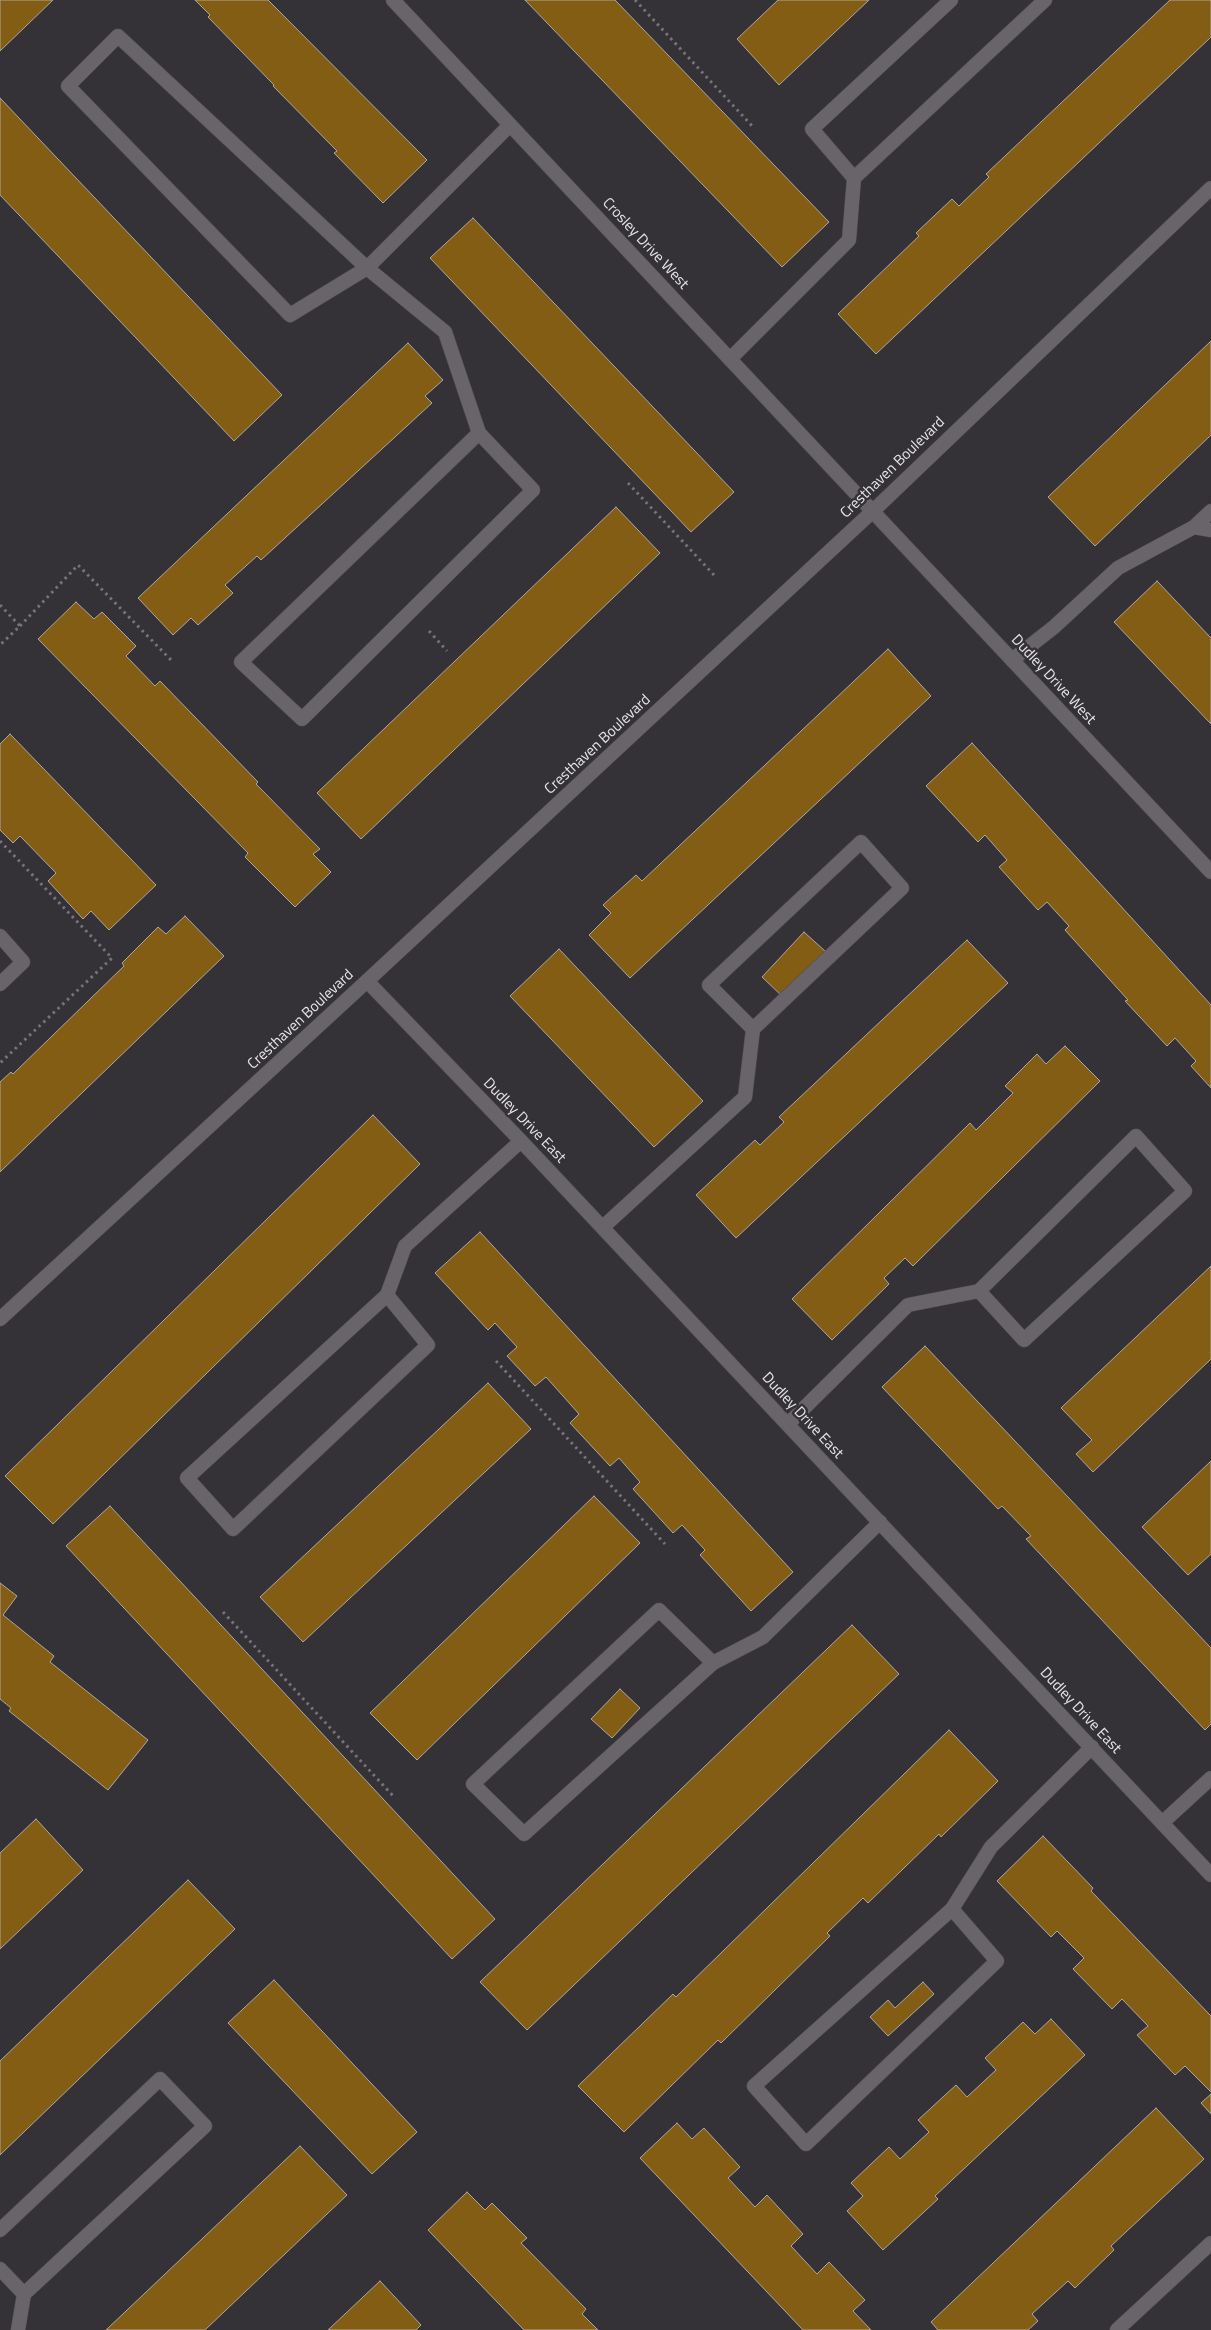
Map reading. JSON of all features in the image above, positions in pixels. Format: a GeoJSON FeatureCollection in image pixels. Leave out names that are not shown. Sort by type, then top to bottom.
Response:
{"type":"FeatureCollection","features":[{"type":"Feature","properties":{"kind":"street","name":"Crosley Drive West"},"geometry":{"type":"LineString","coordinates":[[393,0],[874,510]]}},
{"type":"Feature","properties":{"kind":"street"},"geometry":{"type":"LineString","coordinates":[[854,178],[812,129],[951,0]]}},
{"type":"Feature","properties":{"kind":"street"},"geometry":{"type":"LineString","coordinates":[[730,359],[849,240],[854,178],[1044,0]]}},
{"type":"Feature","properties":{"kind":"street"},"geometry":{"type":"LineString","coordinates":[[479,433],[241,662],[302,719],[533,490],[479,433],[445,332],[367,268],[118,36],[68,86],[290,315],[367,268],[510,125]]}},
{"type":"Feature","properties":{"kind":"street","name":"Cresthaven Boulevard"},"geometry":{"type":"LineString","coordinates":[[0,1319],[367,982],[874,510],[1211,188]]}},
{"type":"Feature","properties":{"kind":"street","name":"Dudley Drive West"},"geometry":{"type":"LineString","coordinates":[[874,510],[1211,872]]}},
{"type":"Feature","properties":{"kind":"street"},"geometry":{"type":"LineString","coordinates":[[1012,660],[1054,627],[1118,568],[1194,527],[1211,512]]}},
{"type":"Feature","properties":{"kind":"street"},"geometry":{"type":"LineString","coordinates":[[1194,527],[1211,530]]}},
{"type":"Feature","properties":{"kind":"street"},"geometry":{"type":"LineString","coordinates":[[603,1227],[745,1097],[753,1029],[902,888],[861,842],[709,984],[753,1029]]}},
{"type":"Feature","properties":{"kind":"street"},"geometry":{"type":"LineString","coordinates":[[0,936],[24,962],[0,984]]}},
{"type":"Feature","properties":{"kind":"street","name":"Dudley Drive East"},"geometry":{"type":"LineString","coordinates":[[367,982],[522,1141],[1211,1875]]}},
{"type":"Feature","properties":{"kind":"street"},"geometry":{"type":"LineString","coordinates":[[788,1424],[908,1305],[979,1291],[1136,1136],[1185,1191],[1024,1340],[979,1291]]}},
{"type":"Feature","properties":{"kind":"street"},"geometry":{"type":"LineString","coordinates":[[387,1295],[428,1345],[233,1529],[187,1478],[387,1295],[405,1246],[522,1141]]}},
{"type":"Feature","properties":{"kind":"street"},"geometry":{"type":"LineString","coordinates":[[713,1663],[659,1610],[473,1784],[524,1834],[713,1663],[763,1637],[880,1522]]}},
{"type":"Feature","properties":{"kind":"street"},"geometry":{"type":"LineString","coordinates":[[952,1909],[997,1961],[806,2144],[754,2086],[952,1909],[991,1847],[1092,1747]]}},
{"type":"Feature","properties":{"kind":"street"},"geometry":{"type":"LineString","coordinates":[[1162,1823],[1211,1778]]}},
{"type":"Feature","properties":{"kind":"street"},"geometry":{"type":"LineString","coordinates":[[0,2230],[160,2079],[205,2126],[24,2294],[18,2330]]}},
{"type":"Feature","properties":{"kind":"street"},"geometry":{"type":"LineString","coordinates":[[1117,2330],[1211,2242]]}},
{"type":"Feature","properties":{"kind":"street"},"geometry":{"type":"LineString","coordinates":[[0,2269],[24,2294]]}},
{"type":"Feature","properties":{"kind":"path"},"geometry":{"type":"LineString","coordinates":[[635,0],[754,128]]}},
{"type":"Feature","properties":{"kind":"path"},"geometry":{"type":"LineString","coordinates":[[628,483],[714,575]]}},
{"type":"Feature","properties":{"kind":"path"},"geometry":{"type":"LineString","coordinates":[[0,645],[78,565],[173,662]]}},
{"type":"Feature","properties":{"kind":"path"},"geometry":{"type":"LineString","coordinates":[[0,605],[20,626]]}},
{"type":"Feature","properties":{"kind":"path"},"geometry":{"type":"LineString","coordinates":[[422,625],[447,651]]}},
{"type":"Feature","properties":{"kind":"path"},"geometry":{"type":"LineString","coordinates":[[0,841],[112,958],[0,1063]]}},
{"type":"Feature","properties":{"kind":"path"},"geometry":{"type":"LineString","coordinates":[[496,1361],[665,1544]]}},
{"type":"Feature","properties":{"kind":"path"},"geometry":{"type":"LineString","coordinates":[[223,1612],[394,1798]]}},
{"type":"Feature","properties":{"kind":"building"},"geometry":{"type":"Polygon","coordinates":[[[0,0],[53,0],[0,51],[0,0]]]}},
{"type":"Feature","properties":{"kind":"building"},"geometry":{"type":"Polygon","coordinates":[[[195,0],[268,0],[427,160],[383,203],[334,153],[337,151],[208,17],[210,15],[195,0]]]}},
{"type":"Feature","properties":{"kind":"building"},"geometry":{"type":"Polygon","coordinates":[[[525,0],[615,0],[829,222],[782,267],[525,0]]]}},
{"type":"Feature","properties":{"kind":"building"},"geometry":{"type":"Polygon","coordinates":[[[778,0],[869,0],[779,85],[737,39],[778,0]]]}},
{"type":"Feature","properties":{"kind":"building"},"geometry":{"type":"Polygon","coordinates":[[[1170,0],[1211,0],[1211,37],[876,354],[838,314],[919,236],[916,233],[952,199],[959,206],[989,177],[986,174],[1170,0]]]}},
{"type":"Feature","properties":{"kind":"building"},"geometry":{"type":"Polygon","coordinates":[[[0,98],[282,395],[234,441],[0,195],[0,98]]]}},
{"type":"Feature","properties":{"kind":"building"},"geometry":{"type":"Polygon","coordinates":[[[473,218],[734,492],[691,532],[430,258],[473,218]]]}},
{"type":"Feature","properties":{"kind":"building"},"geometry":{"type":"Polygon","coordinates":[[[1211,341],[1211,435],[1095,546],[1048,497],[1211,341]]]}},
{"type":"Feature","properties":{"kind":"building"},"geometry":{"type":"Polygon","coordinates":[[[408,343],[443,380],[425,396],[432,403],[261,560],[257,556],[225,585],[233,593],[198,625],[191,618],[173,635],[138,598],[408,343]]]}},
{"type":"Feature","properties":{"kind":"building"},"geometry":{"type":"Polygon","coordinates":[[[616,507],[660,553],[361,839],[317,793],[616,507]]]}},
{"type":"Feature","properties":{"kind":"building"},"geometry":{"type":"Polygon","coordinates":[[[1157,581],[1211,638],[1211,724],[1114,622],[1157,581]]]}},
{"type":"Feature","properties":{"kind":"building"},"geometry":{"type":"Polygon","coordinates":[[[76,602],[94,619],[102,612],[136,646],[126,656],[155,686],[160,681],[258,782],[256,784],[320,849],[313,854],[331,872],[295,907],[245,857],[248,853],[38,639],[76,602]]]}},
{"type":"Feature","properties":{"kind":"building"},"geometry":{"type":"Polygon","coordinates":[[[888,649],[931,696],[630,978],[589,935],[611,913],[603,905],[636,875],[642,881],[888,649]]]}},
{"type":"Feature","properties":{"kind":"building"},"geometry":{"type":"Polygon","coordinates":[[[10,734],[156,885],[109,930],[91,911],[83,919],[48,881],[56,873],[20,836],[13,843],[0,830],[0,744],[10,734]]]}},
{"type":"Feature","properties":{"kind":"building"},"geometry":{"type":"Polygon","coordinates":[[[972,743],[1211,1005],[1211,1088],[1191,1066],[1196,1061],[1175,1038],[1167,1046],[1125,1001],[1128,1000],[1065,930],[1069,926],[1047,902],[1038,910],[999,867],[1007,860],[985,835],[978,842],[926,786],[972,743]]]}},
{"type":"Feature","properties":{"kind":"building"},"geometry":{"type":"Polygon","coordinates":[[[185,916],[224,956],[0,1172],[0,1082],[11,1072],[13,1074],[124,966],[122,963],[158,927],[166,934],[185,916]]]}},
{"type":"Feature","properties":{"kind":"building"},"geometry":{"type":"Polygon","coordinates":[[[804,932],[825,951],[783,997],[762,977],[804,932]]]}},
{"type":"Feature","properties":{"kind":"building"},"geometry":{"type":"Polygon","coordinates":[[[967,940],[1008,983],[736,1238],[696,1195],[755,1140],[760,1145],[784,1122],[779,1117],[967,940]]]}},
{"type":"Feature","properties":{"kind":"building"},"geometry":{"type":"Polygon","coordinates":[[[559,949],[703,1101],[654,1147],[510,996],[559,949]]]}},
{"type":"Feature","properties":{"kind":"building"},"geometry":{"type":"Polygon","coordinates":[[[1065,1046],[1100,1081],[913,1266],[905,1258],[884,1278],[889,1284],[832,1340],[792,1299],[970,1123],[976,1130],[1013,1093],[1005,1086],[1037,1054],[1046,1064],[1065,1046]]]}},
{"type":"Feature","properties":{"kind":"building"},"geometry":{"type":"Polygon","coordinates":[[[373,1115],[420,1164],[53,1524],[5,1476],[373,1115]]]}},
{"type":"Feature","properties":{"kind":"building"},"geometry":{"type":"Polygon","coordinates":[[[480,1232],[793,1572],[751,1611],[700,1555],[705,1550],[682,1525],[673,1533],[633,1489],[640,1482],[619,1458],[610,1466],[570,1423],[579,1414],[546,1377],[535,1386],[507,1356],[517,1347],[495,1323],[488,1330],[435,1273],[480,1232]]]}},
{"type":"Feature","properties":{"kind":"building"},"geometry":{"type":"Polygon","coordinates":[[[1211,1266],[1211,1359],[1093,1472],[1076,1454],[1092,1440],[1061,1408],[1211,1266]]]}},
{"type":"Feature","properties":{"kind":"building"},"geometry":{"type":"Polygon","coordinates":[[[925,1346],[1211,1648],[1211,1724],[1205,1730],[1026,1539],[1031,1536],[1002,1506],[998,1509],[882,1387],[925,1346]]]}},
{"type":"Feature","properties":{"kind":"building"},"geometry":{"type":"Polygon","coordinates":[[[488,1383],[531,1429],[303,1642],[260,1597],[488,1383]]]}},
{"type":"Feature","properties":{"kind":"building"},"geometry":{"type":"Polygon","coordinates":[[[1211,1461],[1211,1554],[1188,1575],[1142,1527],[1211,1461]]]}},
{"type":"Feature","properties":{"kind":"building"},"geometry":{"type":"Polygon","coordinates":[[[594,1496],[640,1543],[417,1760],[370,1713],[594,1496]]]}},
{"type":"Feature","properties":{"kind":"building"},"geometry":{"type":"Polygon","coordinates":[[[110,1506],[495,1919],[452,1959],[66,1546],[110,1506]]]}},
{"type":"Feature","properties":{"kind":"building"},"geometry":{"type":"Polygon","coordinates":[[[0,1583],[17,1596],[3,1615],[54,1656],[50,1662],[148,1740],[108,1790],[9,1711],[11,1708],[0,1699],[0,1583]]]}},
{"type":"Feature","properties":{"kind":"building"},"geometry":{"type":"Polygon","coordinates":[[[852,1625],[899,1674],[527,2030],[480,1982],[852,1625]]]}},
{"type":"Feature","properties":{"kind":"building"},"geometry":{"type":"Polygon","coordinates":[[[620,1689],[640,1708],[612,1738],[591,1719],[620,1689]]]}},
{"type":"Feature","properties":{"kind":"building"},"geometry":{"type":"Polygon","coordinates":[[[949,1730],[998,1781],[941,1837],[939,1834],[868,1903],[863,1898],[827,1933],[830,1936],[721,2043],[718,2040],[624,2132],[578,2086],[673,1994],[676,1997],[949,1730]]]}},
{"type":"Feature","properties":{"kind":"building"},"geometry":{"type":"Polygon","coordinates":[[[36,1819],[83,1870],[0,1949],[0,1853],[36,1819]]]}},
{"type":"Feature","properties":{"kind":"building"},"geometry":{"type":"Polygon","coordinates":[[[1043,1836],[1093,1888],[1091,1891],[1211,2016],[1211,2092],[1185,2066],[1175,2075],[1137,2035],[1148,2026],[1122,1999],[1112,2009],[1073,1969],[1084,1958],[1057,1931],[1051,1937],[997,1881],[1043,1836]]]}},
{"type":"Feature","properties":{"kind":"building"},"geometry":{"type":"Polygon","coordinates":[[[188,1880],[235,1929],[0,2155],[0,2061],[188,1880]]]}},
{"type":"Feature","properties":{"kind":"building"},"geometry":{"type":"Polygon","coordinates":[[[274,1980],[417,2132],[372,2174],[228,2023],[274,1980]]]}},
{"type":"Feature","properties":{"kind":"building"},"geometry":{"type":"Polygon","coordinates":[[[923,1982],[934,1994],[888,2036],[870,2017],[888,2000],[895,2008],[923,1982]]]}},
{"type":"Feature","properties":{"kind":"building"},"geometry":{"type":"Polygon","coordinates":[[[1051,2019],[1085,2055],[935,2196],[938,2199],[883,2250],[847,2211],[863,2196],[851,2183],[889,2147],[900,2159],[929,2132],[918,2120],[956,2085],[967,2097],[996,2070],[985,2058],[1023,2022],[1035,2034],[1051,2019]]]}},
{"type":"Feature","properties":{"kind":"building"},"geometry":{"type":"Polygon","coordinates":[[[1211,2094],[1211,2114],[1201,2103],[1211,2094]]]}},
{"type":"Feature","properties":{"kind":"building"},"geometry":{"type":"Polygon","coordinates":[[[1156,2108],[1204,2159],[1111,2246],[1114,2250],[1075,2288],[1068,2281],[1032,2314],[1038,2321],[1028,2330],[938,2330],[931,2322],[1156,2108]]]}},
{"type":"Feature","properties":{"kind":"building"},"geometry":{"type":"Polygon","coordinates":[[[677,2123],[692,2139],[704,2128],[740,2167],[728,2178],[755,2207],[767,2195],[803,2234],[791,2246],[817,2274],[829,2262],[865,2300],[853,2311],[871,2330],[803,2330],[640,2158],[677,2123]]]}},
{"type":"Feature","properties":{"kind":"building"},"geometry":{"type":"Polygon","coordinates":[[[300,2146],[347,2195],[205,2330],[106,2330],[300,2146]]]}},
{"type":"Feature","properties":{"kind":"building"},"geometry":{"type":"Polygon","coordinates":[[[467,2192],[485,2210],[492,2203],[527,2238],[521,2243],[586,2309],[582,2314],[598,2330],[524,2330],[428,2230],[467,2192]]]}},
{"type":"Feature","properties":{"kind":"building"},"geometry":{"type":"Polygon","coordinates":[[[380,2281],[421,2325],[416,2330],[328,2330],[380,2281]]]}}]}
